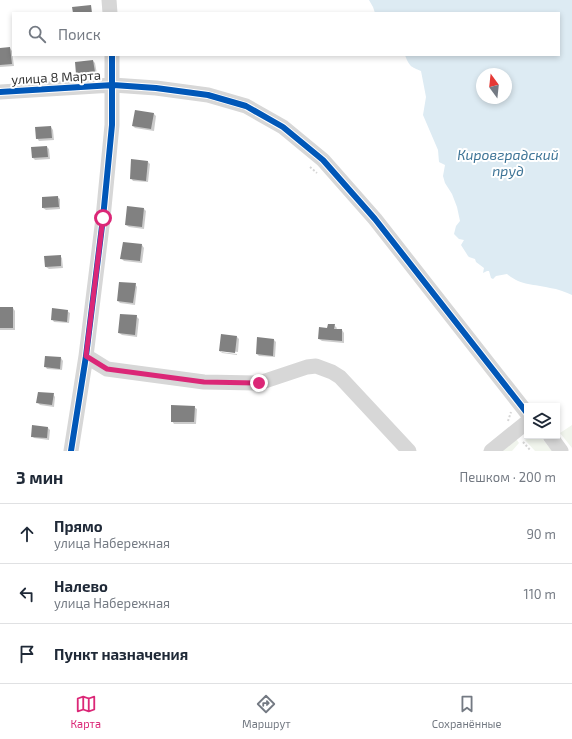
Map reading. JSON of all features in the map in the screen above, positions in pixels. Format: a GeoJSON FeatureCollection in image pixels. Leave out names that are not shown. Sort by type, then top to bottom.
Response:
{"type":"FeatureCollection","features":[{"type":"Feature","properties":{"kind":"street"},"geometry":{"type":"LineString","coordinates":[[109,0],[110,12]]}},
{"type":"Feature","properties":{"kind":"street"},"geometry":{"type":"LineString","coordinates":[[72,451],[86,356],[103,218],[112,125],[112,56]]}},
{"type":"Feature","properties":{"kind":"street","name":"улица 8 Марта"},"geometry":{"type":"LineString","coordinates":[[0,92],[113,85],[156,88],[208,95],[246,106],[283,127],[323,160],[370,213],[524,409]]}},
{"type":"Feature","properties":{"kind":"street"},"geometry":{"type":"LineString","coordinates":[[86,356],[107,369],[204,382],[259,383],[307,367],[316,366],[324,368],[340,377],[409,451]]}},
{"type":"Feature","properties":{"kind":"street"},"geometry":{"type":"LineString","coordinates":[[491,451],[524,425]]}},
{"type":"Feature","properties":{"kind":"street"},"geometry":{"type":"LineString","coordinates":[[552,439],[561,451]]}},
{"type":"Feature","properties":{"kind":"path"},"geometry":{"type":"LineString","coordinates":[[306,163],[321,177]]}},
{"type":"Feature","properties":{"kind":"path"},"geometry":{"type":"LineString","coordinates":[[511,412],[507,423],[514,433],[532,451]]}},
{"type":"Feature","properties":{"kind":"shaded area"},"geometry":{"type":"Polygon","coordinates":[[[572,425],[572,448],[560,433],[572,425]]]}},
{"type":"Feature","properties":{"kind":"shaded area"},"geometry":{"type":"Polygon","coordinates":[[[515,437],[519,443],[512,451],[498,451],[515,437]]]}},
{"type":"Feature","properties":{"kind":"shaded area"},"geometry":{"type":"Polygon","coordinates":[[[542,439],[552,451],[535,451],[525,440],[542,439]]]}},
{"type":"Feature","properties":{"kind":"water","name":"Кировградский пруд"},"geometry":{"type":"Polygon","coordinates":[[[369,0],[572,0],[572,295],[556,289],[523,283],[507,274],[496,276],[493,279],[491,278],[489,271],[483,273],[484,268],[476,262],[475,259],[468,256],[461,245],[464,240],[459,239],[454,234],[456,226],[460,221],[457,207],[443,176],[445,165],[439,162],[438,150],[423,115],[426,97],[421,71],[411,66],[405,56],[560,56],[560,12],[375,12],[369,0]]]}},
{"type":"Feature","properties":{"kind":"building"},"geometry":{"type":"Polygon","coordinates":[[[91,5],[92,12],[73,12],[72,7],[91,5]]]}},
{"type":"Feature","properties":{"kind":"building"},"geometry":{"type":"Polygon","coordinates":[[[10,47],[12,64],[0,65],[0,48],[10,47]]]}},
{"type":"Feature","properties":{"kind":"building"},"geometry":{"type":"Polygon","coordinates":[[[93,60],[95,72],[76,74],[75,62],[93,60]]]}},
{"type":"Feature","properties":{"kind":"building"},"geometry":{"type":"Polygon","coordinates":[[[135,110],[154,113],[151,129],[132,126],[135,110]]]}},
{"type":"Feature","properties":{"kind":"building"},"geometry":{"type":"Polygon","coordinates":[[[51,126],[52,138],[36,139],[35,127],[51,126]]]}},
{"type":"Feature","properties":{"kind":"building"},"geometry":{"type":"Polygon","coordinates":[[[47,146],[48,157],[32,158],[31,147],[47,146]]]}},
{"type":"Feature","properties":{"kind":"building"},"geometry":{"type":"Polygon","coordinates":[[[131,159],[148,161],[146,181],[130,179],[131,159]]]}},
{"type":"Feature","properties":{"kind":"building"},"geometry":{"type":"Polygon","coordinates":[[[58,196],[59,207],[42,208],[42,197],[58,196]]]}},
{"type":"Feature","properties":{"kind":"building"},"geometry":{"type":"Polygon","coordinates":[[[127,206],[144,208],[142,227],[125,225],[127,206]]]}},
{"type":"Feature","properties":{"kind":"building"},"geometry":{"type":"Polygon","coordinates":[[[123,242],[142,244],[140,261],[120,259],[123,242]]]}},
{"type":"Feature","properties":{"kind":"building"},"geometry":{"type":"Polygon","coordinates":[[[61,255],[61,266],[45,267],[44,256],[61,255]]]}},
{"type":"Feature","properties":{"kind":"building"},"geometry":{"type":"Polygon","coordinates":[[[119,282],[136,283],[133,303],[117,301],[119,282]]]}},
{"type":"Feature","properties":{"kind":"building"},"geometry":{"type":"Polygon","coordinates":[[[0,307],[13,307],[13,328],[0,328],[0,307]]]}},
{"type":"Feature","properties":{"kind":"building"},"geometry":{"type":"Polygon","coordinates":[[[52,308],[68,310],[67,322],[51,320],[52,308]]]}},
{"type":"Feature","properties":{"kind":"building"},"geometry":{"type":"Polygon","coordinates":[[[120,314],[137,315],[135,335],[118,333],[120,314]]]}},
{"type":"Feature","properties":{"kind":"building"},"geometry":{"type":"Polygon","coordinates":[[[328,324],[335,324],[334,329],[342,329],[342,341],[318,339],[319,327],[327,328],[328,324]]]}},
{"type":"Feature","properties":{"kind":"building"},"geometry":{"type":"Polygon","coordinates":[[[221,334],[237,336],[235,353],[219,351],[221,334]]]}},
{"type":"Feature","properties":{"kind":"building"},"geometry":{"type":"Polygon","coordinates":[[[257,337],[274,339],[273,356],[256,354],[257,337]]]}},
{"type":"Feature","properties":{"kind":"building"},"geometry":{"type":"Polygon","coordinates":[[[45,356],[61,357],[60,369],[44,367],[45,356]]]}},
{"type":"Feature","properties":{"kind":"building"},"geometry":{"type":"Polygon","coordinates":[[[38,392],[54,393],[52,405],[36,403],[38,392]]]}},
{"type":"Feature","properties":{"kind":"building"},"geometry":{"type":"Polygon","coordinates":[[[171,405],[195,406],[194,422],[171,422],[171,405]]]}},
{"type":"Feature","properties":{"kind":"building"},"geometry":{"type":"Polygon","coordinates":[[[32,425],[48,427],[47,438],[31,437],[32,425]]]}},
{"type":"Feature","properties":{"kind":"cycle path"},"geometry":{"type":"LineString","coordinates":[[71,451],[86,356],[103,218],[112,125],[112,56]]}},
{"type":"Feature","properties":{"kind":"cycle path"},"geometry":{"type":"LineString","coordinates":[[0,92],[113,85],[156,88],[208,95],[246,106],[283,127],[323,160],[375,219],[524,409]]}},
{"type":"Feature","properties":{"kind":"route"},"geometry":{"type":"LineString","coordinates":[[103,218],[86,356],[107,369],[204,382],[259,383]]}}]}
